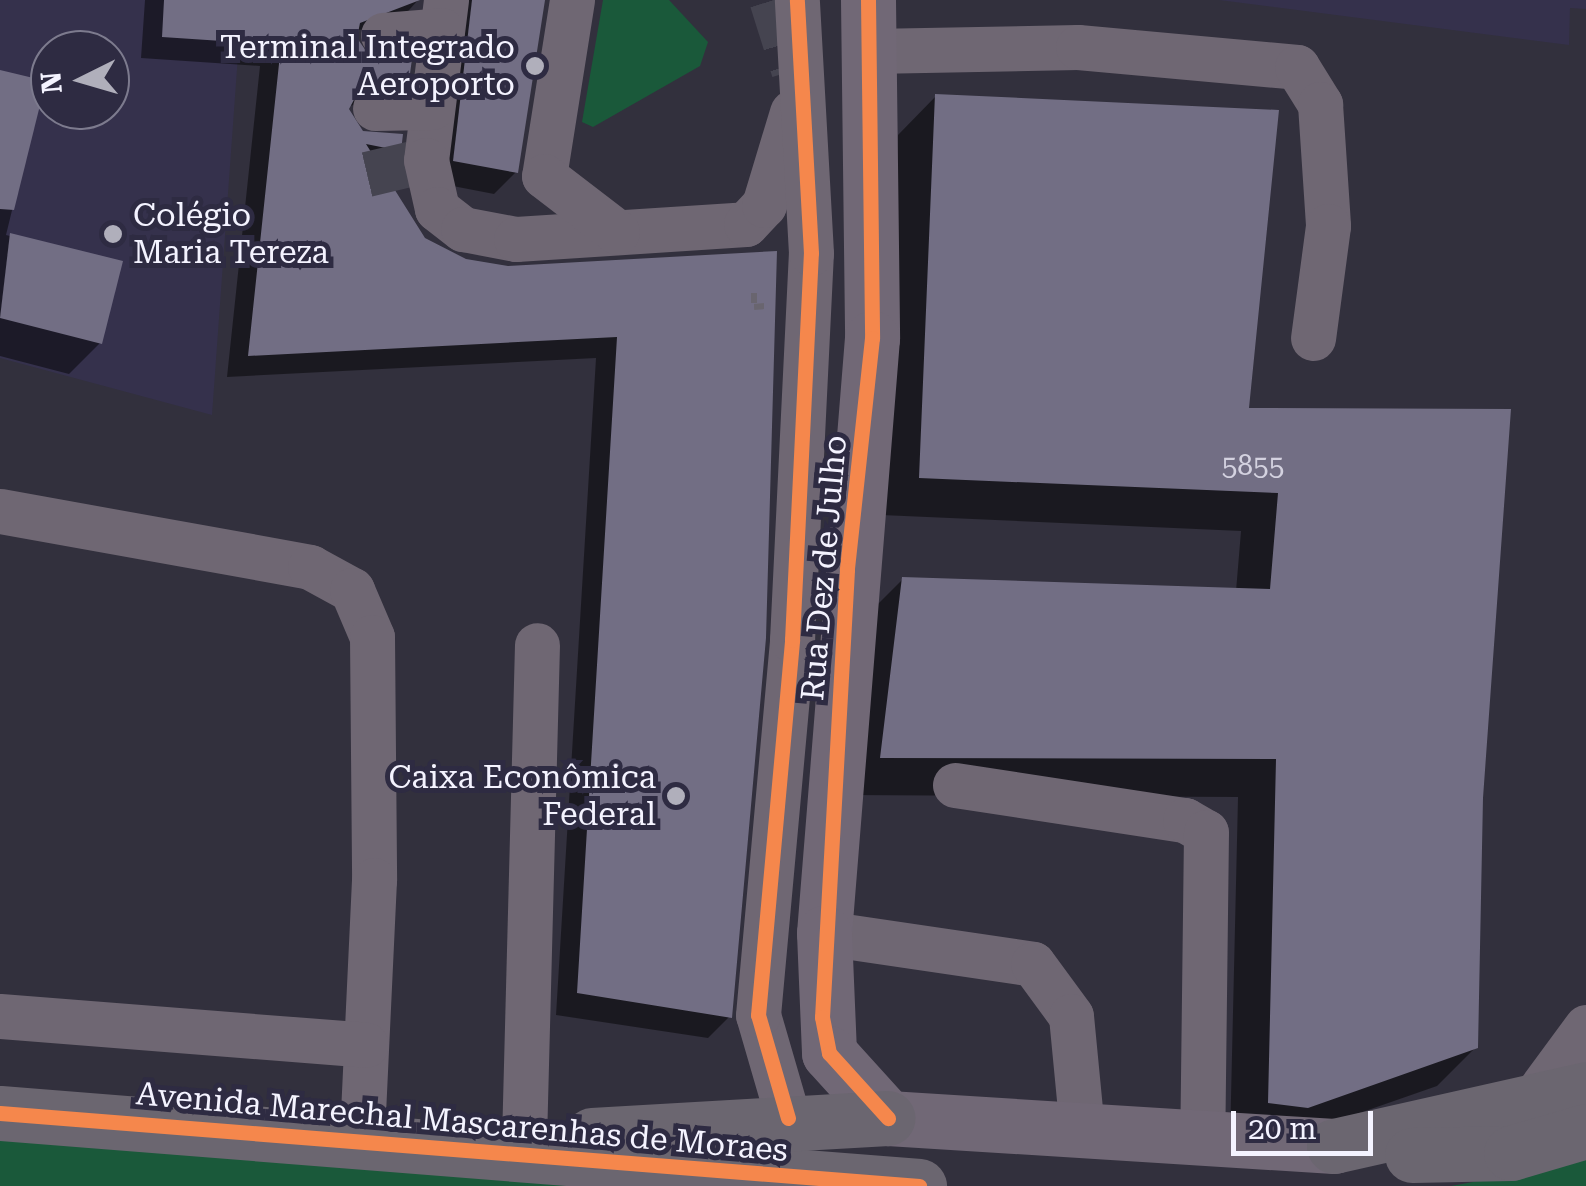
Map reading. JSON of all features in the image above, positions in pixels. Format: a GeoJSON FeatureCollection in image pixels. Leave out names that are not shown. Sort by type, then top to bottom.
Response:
{"type":"FeatureCollection","features":[{"type":"Feature","properties":{"kind":"highway"},"geometry":{"type":"LineString","coordinates":[[1334,1146],[1528,1106],[1586,1088]]}},
{"type":"Feature","properties":{"kind":"highway","name":"Avenida Marechal Mascarenhas de Moraes"},"geometry":{"type":"LineString","coordinates":[[0,1113],[919,1186]]}},
{"type":"Feature","properties":{"kind":"highway"},"geometry":{"type":"LineString","coordinates":[[452,1148],[788,1118],[888,1118]]}},
{"type":"Feature","properties":{"kind":"highway"},"geometry":{"type":"LineString","coordinates":[[1334,1146],[1511,1154],[1586,1131]]}},
{"type":"Feature","properties":{"kind":"main road","name":"Rua Dez de Julho"},"geometry":{"type":"LineString","coordinates":[[870,26],[865,424],[824,933],[829,1053],[888,1118]]}},
{"type":"Feature","properties":{"kind":"main road"},"geometry":{"type":"LineString","coordinates":[[888,1118],[1334,1146]]}},
{"type":"Feature","properties":{"kind":"lane"},"geometry":{"type":"LineString","coordinates":[[572,0],[544,176],[617,232]]}},
{"type":"Feature","properties":{"kind":"lane"},"geometry":{"type":"LineString","coordinates":[[788,1118],[758,1015],[798,516],[811,253],[796,0]]}},
{"type":"Feature","properties":{"kind":"lane"},"geometry":{"type":"LineString","coordinates":[[383,35],[444,15],[432,107],[431,192],[451,222],[516,239],[746,224],[764,205],[800,86]]}},
{"type":"Feature","properties":{"kind":"lane"},"geometry":{"type":"LineString","coordinates":[[870,26],[1297,68],[1320,104],[1328,226],[1313,338]]}},
{"type":"Feature","properties":{"kind":"lane"},"geometry":{"type":"LineString","coordinates":[[375,108],[432,107]]}},
{"type":"Feature","properties":{"kind":"lane"},"geometry":{"type":"LineString","coordinates":[[798,516],[865,424]]}},
{"type":"Feature","properties":{"kind":"lane"},"geometry":{"type":"LineString","coordinates":[[0,512],[310,567],[352,590],[372,637],[362,1139]]}},
{"type":"Feature","properties":{"kind":"lane"},"geometry":{"type":"LineString","coordinates":[[524,1142],[538,645]]}},
{"type":"Feature","properties":{"kind":"lane"},"geometry":{"type":"LineString","coordinates":[[955,785],[1185,820],[1206,832],[1202,1138]]}},
{"type":"Feature","properties":{"kind":"lane"},"geometry":{"type":"LineString","coordinates":[[824,933],[1033,964],[1071,1016],[1082,1130]]}},
{"type":"Feature","properties":{"kind":"lane"},"geometry":{"type":"LineString","coordinates":[[0,1016],[366,1045]]}},
{"type":"Feature","properties":{"kind":"lane"},"geometry":{"type":"LineString","coordinates":[[1528,1106],[1586,1027]]}},
{"type":"Feature","properties":{"kind":"shaded area","name":"Colégio Maria Tereza"},"geometry":{"type":"Polygon","coordinates":[[[0,0],[242,0],[212,415],[0,358],[0,0]]]}},
{"type":"Feature","properties":{"kind":"shaded area"},"geometry":{"type":"Polygon","coordinates":[[[1219,0],[1586,0],[1586,9],[1570,8],[1569,45],[1219,0]]]}},
{"type":"Feature","properties":{"kind":"green space"},"geometry":{"type":"Polygon","coordinates":[[[603,0],[669,0],[708,42],[700,66],[593,127],[582,122],[603,0]]]}},
{"type":"Feature","properties":{"kind":"green space"},"geometry":{"type":"Polygon","coordinates":[[[0,1132],[689,1186],[0,1186],[0,1132]]]}},
{"type":"Feature","properties":{"kind":"green space"},"geometry":{"type":"Polygon","coordinates":[[[1586,1156],[1586,1186],[1451,1186],[1533,1171],[1586,1156]]]}},
{"type":"Feature","properties":{"kind":"building"},"geometry":{"type":"Polygon","coordinates":[[[164,0],[420,0],[360,23],[357,38],[371,58],[412,59],[409,81],[362,85],[349,109],[363,131],[403,134],[401,151],[366,144],[425,238],[466,259],[508,266],[777,251],[766,638],[732,1018],[577,993],[617,337],[248,356],[281,45],[162,37],[164,0]]]}},
{"type":"Feature","properties":{"kind":"building"},"geometry":{"type":"Polygon","coordinates":[[[472,0],[545,0],[518,173],[453,161],[472,0]]]}},
{"type":"Feature","properties":{"kind":"building"},"geometry":{"type":"Polygon","coordinates":[[[0,70],[30,77],[30,130],[34,130],[14,210],[0,209],[0,70]]]}},
{"type":"Feature","properties":{"kind":"building"},"geometry":{"type":"Polygon","coordinates":[[[935,94],[1279,110],[1249,408],[1511,409],[1483,798],[1478,1048],[1308,1108],[1268,1103],[1276,759],[880,758],[902,577],[1270,589],[1278,493],[919,478],[935,94]]]}},
{"type":"Feature","properties":{"kind":"building"},"geometry":{"type":"Polygon","coordinates":[[[10,233],[123,261],[102,344],[0,318],[10,233]]]}},
{"type":"Feature","properties":{"kind":"tunnel"},"geometry":{"type":"LineString","coordinates":[[772,0],[794,70]]}},
{"type":"Feature","properties":{"kind":"tunnel"},"geometry":{"type":"LineString","coordinates":[[367,174],[426,160]]}},
{"type":"Feature","properties":{"kind":"cycle path"},"geometry":{"type":"LineString","coordinates":[[788,1118],[758,1015],[792,640],[811,253],[797,0]]}},
{"type":"Feature","properties":{"kind":"cycle path"},"geometry":{"type":"LineString","coordinates":[[868,0],[872,338],[847,570],[822,1017],[829,1053],[888,1118]]}},
{"type":"Feature","properties":{"kind":"cycle path"},"geometry":{"type":"LineString","coordinates":[[0,1113],[919,1186]]}},
{"type":"Feature","properties":{"kind":"place","name":"Terminal Integrado Aeroporto"},"geometry":{"type":"Point","coordinates":[535,66]}},
{"type":"Feature","properties":{"kind":"place","name":"Colégio Maria Tereza"},"geometry":{"type":"Point","coordinates":[113,234]}},
{"type":"Feature","properties":{"kind":"place","name":"Caixa Econômica Federal"},"geometry":{"type":"Point","coordinates":[676,796]}}]}
